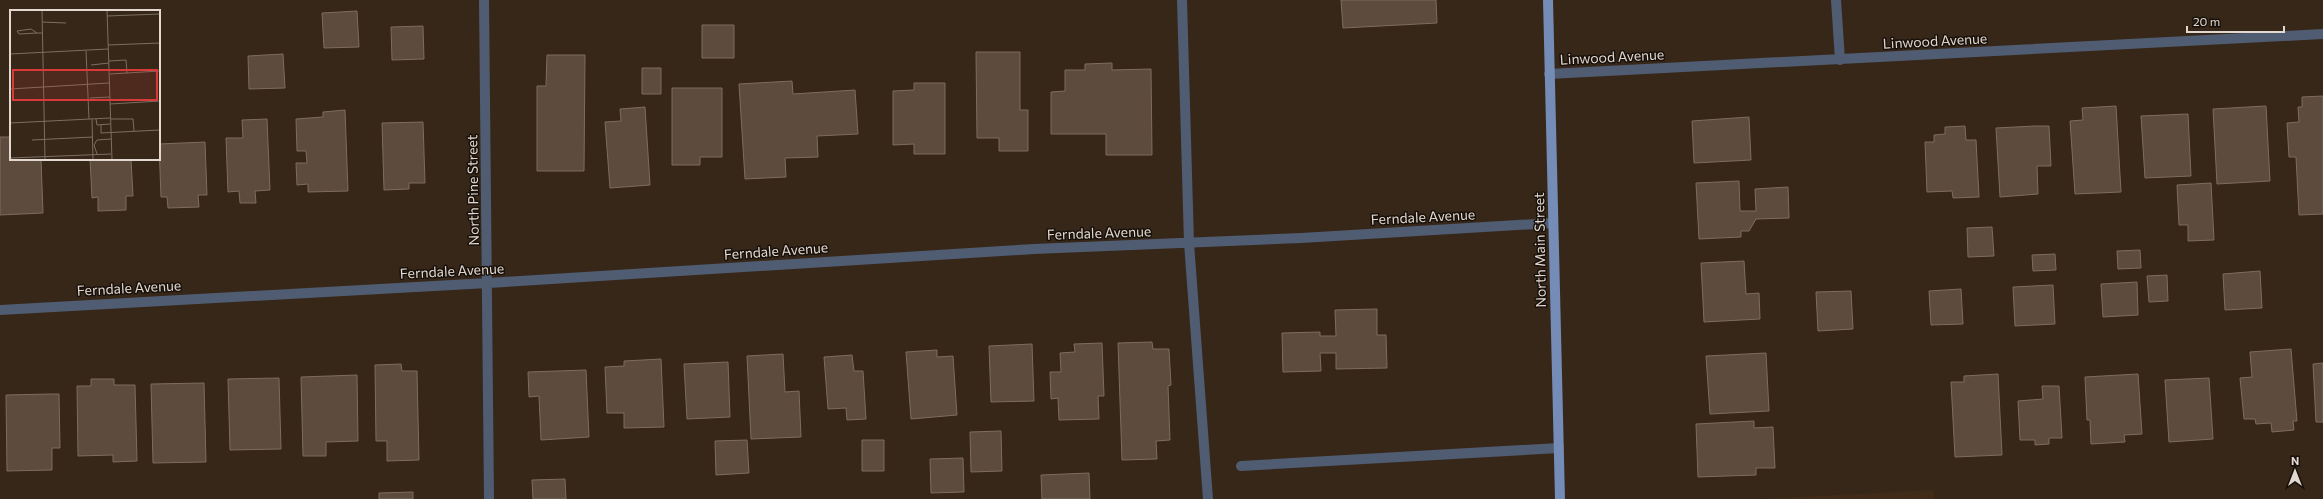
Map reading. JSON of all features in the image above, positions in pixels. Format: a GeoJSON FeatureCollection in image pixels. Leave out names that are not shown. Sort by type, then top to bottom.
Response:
{"type":"FeatureCollection","features":[{"type":"Feature","properties":{"kind":"main road","name":"North Main Street"},"geometry":{"type":"LineString","coordinates":[[1548,0],[1560,499]]}},
{"type":"Feature","properties":{"kind":"street","name":"North Pine Street"},"geometry":{"type":"LineString","coordinates":[[484,0],[489,499]]}},
{"type":"Feature","properties":{"kind":"street"},"geometry":{"type":"LineString","coordinates":[[1182,0],[1189,243],[1208,499]]}},
{"type":"Feature","properties":{"kind":"street"},"geometry":{"type":"LineString","coordinates":[[1836,0],[1840,60]]}},
{"type":"Feature","properties":{"kind":"street","name":"Linwood Avenue"},"geometry":{"type":"LineString","coordinates":[[1549,74],[2323,34]]}},
{"type":"Feature","properties":{"kind":"street","name":"Ferndale Avenue"},"geometry":{"type":"LineString","coordinates":[[0,310],[488,283],[1034,249],[1189,243],[1553,223]]}},
{"type":"Feature","properties":{"kind":"street"},"geometry":{"type":"LineString","coordinates":[[1241,466],[1559,448]]}},
{"type":"Feature","properties":{"kind":"shaded area"},"geometry":{"type":"Polygon","coordinates":[[[1934,490],[1934,499],[1761,499],[1934,490]]]}},
{"type":"Feature","properties":{"kind":"building"},"geometry":{"type":"Polygon","coordinates":[[[1341,0],[1436,0],[1437,23],[1343,28],[1341,0]]]}},
{"type":"Feature","properties":{"kind":"building"},"geometry":{"type":"Polygon","coordinates":[[[357,11],[359,47],[324,48],[322,13],[357,11]]]}},
{"type":"Feature","properties":{"kind":"building"},"geometry":{"type":"Polygon","coordinates":[[[702,25],[734,25],[734,58],[702,58],[702,25]]]}},
{"type":"Feature","properties":{"kind":"building"},"geometry":{"type":"Polygon","coordinates":[[[423,26],[424,59],[392,60],[391,27],[423,26]]]}},
{"type":"Feature","properties":{"kind":"building"},"geometry":{"type":"Polygon","coordinates":[[[976,52],[1020,52],[1020,110],[1028,110],[1028,151],[999,151],[999,138],[977,138],[976,52]]]}},
{"type":"Feature","properties":{"kind":"building"},"geometry":{"type":"Polygon","coordinates":[[[283,54],[285,88],[249,89],[248,56],[283,54]]]}},
{"type":"Feature","properties":{"kind":"building"},"geometry":{"type":"Polygon","coordinates":[[[547,55],[585,55],[584,171],[537,171],[537,86],[546,86],[547,55]]]}},
{"type":"Feature","properties":{"kind":"building"},"geometry":{"type":"Polygon","coordinates":[[[1112,63],[1112,70],[1151,69],[1152,155],[1106,155],[1106,134],[1051,134],[1051,92],[1065,91],[1065,70],[1085,70],[1085,64],[1112,63]]]}},
{"type":"Feature","properties":{"kind":"building"},"geometry":{"type":"Polygon","coordinates":[[[642,68],[661,68],[661,94],[642,94],[642,68]]]}},
{"type":"Feature","properties":{"kind":"building"},"geometry":{"type":"Polygon","coordinates":[[[792,81],[793,94],[855,90],[858,134],[817,136],[818,157],[785,158],[786,177],[745,179],[739,84],[792,81]]]}},
{"type":"Feature","properties":{"kind":"building"},"geometry":{"type":"Polygon","coordinates":[[[914,83],[945,83],[945,154],[914,154],[914,144],[893,145],[893,91],[914,90],[914,83]]]}},
{"type":"Feature","properties":{"kind":"building"},"geometry":{"type":"Polygon","coordinates":[[[672,88],[722,88],[722,157],[700,157],[700,165],[672,165],[672,88]]]}},
{"type":"Feature","properties":{"kind":"building"},"geometry":{"type":"Polygon","coordinates":[[[2323,96],[2323,214],[2299,215],[2296,157],[2289,157],[2287,123],[2299,122],[2298,107],[2302,107],[2302,97],[2323,96]]]}},
{"type":"Feature","properties":{"kind":"building"},"geometry":{"type":"Polygon","coordinates":[[[2116,106],[2121,192],[2075,194],[2070,121],[2083,120],[2082,108],[2116,106]]]}},
{"type":"Feature","properties":{"kind":"building"},"geometry":{"type":"Polygon","coordinates":[[[2266,106],[2270,181],[2217,184],[2213,109],[2266,106]]]}},
{"type":"Feature","properties":{"kind":"building"},"geometry":{"type":"Polygon","coordinates":[[[645,107],[650,185],[610,188],[605,122],[621,121],[620,109],[645,107]]]}},
{"type":"Feature","properties":{"kind":"building"},"geometry":{"type":"Polygon","coordinates":[[[345,110],[348,191],[308,192],[308,184],[297,185],[296,163],[307,163],[306,151],[297,151],[296,119],[323,117],[323,112],[345,110]]]}},
{"type":"Feature","properties":{"kind":"building"},"geometry":{"type":"Polygon","coordinates":[[[2188,114],[2191,176],[2145,178],[2141,116],[2188,114]]]}},
{"type":"Feature","properties":{"kind":"building"},"geometry":{"type":"Polygon","coordinates":[[[1749,117],[1751,160],[1694,163],[1692,121],[1749,117]]]}},
{"type":"Feature","properties":{"kind":"building"},"geometry":{"type":"Polygon","coordinates":[[[267,119],[270,190],[255,191],[256,203],[240,203],[239,191],[228,192],[226,138],[243,138],[242,120],[267,119]]]}},
{"type":"Feature","properties":{"kind":"building"},"geometry":{"type":"Polygon","coordinates":[[[423,122],[425,183],[409,183],[409,189],[384,190],[382,123],[423,122]]]}},
{"type":"Feature","properties":{"kind":"building"},"geometry":{"type":"Polygon","coordinates":[[[1965,126],[1966,140],[1976,140],[1979,197],[1953,198],[1952,191],[1927,192],[1925,142],[1934,142],[1934,135],[1945,134],[1945,127],[1965,126]]]}},
{"type":"Feature","properties":{"kind":"building"},"geometry":{"type":"Polygon","coordinates":[[[2049,126],[2051,166],[2037,166],[2038,194],[2000,197],[1996,128],[2049,126]]]}},
{"type":"Feature","properties":{"kind":"building"},"geometry":{"type":"Polygon","coordinates":[[[0,137],[10,137],[10,160],[41,160],[43,213],[0,215],[0,137]]]}},
{"type":"Feature","properties":{"kind":"building"},"geometry":{"type":"Polygon","coordinates":[[[205,142],[207,195],[198,195],[199,207],[168,208],[167,197],[161,197],[160,144],[205,142]]]}},
{"type":"Feature","properties":{"kind":"building"},"geometry":{"type":"Polygon","coordinates":[[[90,160],[131,160],[133,196],[126,196],[126,210],[98,211],[98,197],[92,198],[90,160]]]}},
{"type":"Feature","properties":{"kind":"building"},"geometry":{"type":"Polygon","coordinates":[[[1739,181],[1740,211],[1756,211],[1755,189],[1788,187],[1789,218],[1756,219],[1749,231],[1741,231],[1741,237],[1699,239],[1696,183],[1739,181]]]}},
{"type":"Feature","properties":{"kind":"building"},"geometry":{"type":"Polygon","coordinates":[[[2211,183],[2214,240],[2188,241],[2188,225],[2179,225],[2177,185],[2211,183]]]}},
{"type":"Feature","properties":{"kind":"building"},"geometry":{"type":"Polygon","coordinates":[[[1992,227],[1994,256],[1968,257],[1967,228],[1992,227]]]}},
{"type":"Feature","properties":{"kind":"building"},"geometry":{"type":"Polygon","coordinates":[[[2140,250],[2141,268],[2118,269],[2117,251],[2140,250]]]}},
{"type":"Feature","properties":{"kind":"building"},"geometry":{"type":"Polygon","coordinates":[[[2055,254],[2056,270],[2033,271],[2032,255],[2055,254]]]}},
{"type":"Feature","properties":{"kind":"building"},"geometry":{"type":"Polygon","coordinates":[[[1744,261],[1746,294],[1759,293],[1760,319],[1704,322],[1701,263],[1744,261]]]}},
{"type":"Feature","properties":{"kind":"building"},"geometry":{"type":"Polygon","coordinates":[[[2260,271],[2262,308],[2225,310],[2223,274],[2260,271]]]}},
{"type":"Feature","properties":{"kind":"building"},"geometry":{"type":"Polygon","coordinates":[[[2167,275],[2168,301],[2149,302],[2147,276],[2167,275]]]}},
{"type":"Feature","properties":{"kind":"building"},"geometry":{"type":"Polygon","coordinates":[[[2137,282],[2138,315],[2103,317],[2101,284],[2137,282]]]}},
{"type":"Feature","properties":{"kind":"building"},"geometry":{"type":"Polygon","coordinates":[[[2053,285],[2055,324],[2015,326],[2013,287],[2053,285]]]}},
{"type":"Feature","properties":{"kind":"building"},"geometry":{"type":"Polygon","coordinates":[[[1961,289],[1963,324],[1931,325],[1929,291],[1961,289]]]}},
{"type":"Feature","properties":{"kind":"building"},"geometry":{"type":"Polygon","coordinates":[[[1851,291],[1853,329],[1818,331],[1816,292],[1851,291]]]}},
{"type":"Feature","properties":{"kind":"building"},"geometry":{"type":"Polygon","coordinates":[[[1377,309],[1377,335],[1386,335],[1387,368],[1336,369],[1336,353],[1320,353],[1321,371],[1283,372],[1282,333],[1320,332],[1320,336],[1336,336],[1335,310],[1377,309]]]}},
{"type":"Feature","properties":{"kind":"building"},"geometry":{"type":"Polygon","coordinates":[[[1152,342],[1153,349],[1169,349],[1171,385],[1168,386],[1170,440],[1156,441],[1157,459],[1122,460],[1118,343],[1152,342]]]}},
{"type":"Feature","properties":{"kind":"building"},"geometry":{"type":"Polygon","coordinates":[[[1102,343],[1104,396],[1098,396],[1099,419],[1059,420],[1058,398],[1051,399],[1050,372],[1061,372],[1060,353],[1075,352],[1074,344],[1102,343]]]}},
{"type":"Feature","properties":{"kind":"building"},"geometry":{"type":"Polygon","coordinates":[[[1032,344],[1034,401],[991,402],[989,346],[1032,344]]]}},
{"type":"Feature","properties":{"kind":"building"},"geometry":{"type":"Polygon","coordinates":[[[2291,349],[2297,421],[2293,421],[2294,430],[2272,432],[2271,423],[2256,424],[2255,419],[2244,419],[2240,378],[2252,377],[2250,352],[2291,349]]]}},
{"type":"Feature","properties":{"kind":"building"},"geometry":{"type":"Polygon","coordinates":[[[937,350],[937,357],[953,356],[957,415],[911,419],[906,352],[937,350]]]}},
{"type":"Feature","properties":{"kind":"building"},"geometry":{"type":"Polygon","coordinates":[[[1766,353],[1769,411],[1710,414],[1706,356],[1766,353]]]}},
{"type":"Feature","properties":{"kind":"building"},"geometry":{"type":"Polygon","coordinates":[[[783,354],[785,392],[799,391],[801,437],[751,439],[747,356],[783,354]]]}},
{"type":"Feature","properties":{"kind":"building"},"geometry":{"type":"Polygon","coordinates":[[[852,355],[854,371],[863,371],[866,419],[847,420],[846,408],[828,409],[824,357],[852,355]]]}},
{"type":"Feature","properties":{"kind":"building"},"geometry":{"type":"Polygon","coordinates":[[[661,359],[664,427],[624,428],[624,413],[607,413],[605,367],[624,366],[624,361],[661,359]]]}},
{"type":"Feature","properties":{"kind":"building"},"geometry":{"type":"Polygon","coordinates":[[[728,362],[730,417],[687,419],[684,364],[728,362]]]}},
{"type":"Feature","properties":{"kind":"building"},"geometry":{"type":"Polygon","coordinates":[[[2323,363],[2323,422],[2316,422],[2313,364],[2323,363]]]}},
{"type":"Feature","properties":{"kind":"building"},"geometry":{"type":"Polygon","coordinates":[[[401,364],[402,371],[417,371],[419,460],[387,461],[387,441],[376,441],[375,365],[401,364]]]}},
{"type":"Feature","properties":{"kind":"building"},"geometry":{"type":"Polygon","coordinates":[[[586,370],[589,437],[541,440],[539,396],[529,397],[528,372],[586,370]]]}},
{"type":"Feature","properties":{"kind":"building"},"geometry":{"type":"Polygon","coordinates":[[[1998,374],[2002,455],[1955,457],[1951,382],[1964,382],[1964,376],[1998,374]]]}},
{"type":"Feature","properties":{"kind":"building"},"geometry":{"type":"Polygon","coordinates":[[[2138,374],[2142,434],[2124,435],[2125,442],[2091,444],[2090,420],[2087,420],[2085,377],[2138,374]]]}},
{"type":"Feature","properties":{"kind":"building"},"geometry":{"type":"Polygon","coordinates":[[[357,375],[358,441],[326,442],[326,456],[303,456],[301,377],[357,375]]]}},
{"type":"Feature","properties":{"kind":"building"},"geometry":{"type":"Polygon","coordinates":[[[279,378],[281,449],[230,450],[228,379],[279,378]]]}},
{"type":"Feature","properties":{"kind":"building"},"geometry":{"type":"Polygon","coordinates":[[[2209,378],[2213,439],[2169,442],[2165,380],[2209,378]]]}},
{"type":"Feature","properties":{"kind":"building"},"geometry":{"type":"Polygon","coordinates":[[[91,379],[114,379],[114,385],[135,385],[137,461],[113,462],[113,455],[78,456],[77,386],[91,386],[91,379]]]}},
{"type":"Feature","properties":{"kind":"building"},"geometry":{"type":"Polygon","coordinates":[[[204,383],[206,462],[153,463],[151,384],[204,383]]]}},
{"type":"Feature","properties":{"kind":"building"},"geometry":{"type":"Polygon","coordinates":[[[2042,386],[2059,386],[2062,438],[2049,438],[2049,444],[2035,445],[2035,440],[2020,440],[2018,401],[2043,399],[2042,386]]]}},
{"type":"Feature","properties":{"kind":"building"},"geometry":{"type":"Polygon","coordinates":[[[59,394],[60,448],[52,448],[52,470],[7,471],[6,395],[59,394]]]}},
{"type":"Feature","properties":{"kind":"building"},"geometry":{"type":"Polygon","coordinates":[[[1754,421],[1754,428],[1773,427],[1775,468],[1756,468],[1756,475],[1698,477],[1696,424],[1754,421]]]}},
{"type":"Feature","properties":{"kind":"building"},"geometry":{"type":"Polygon","coordinates":[[[1001,431],[1002,471],[971,472],[970,432],[1001,431]]]}},
{"type":"Feature","properties":{"kind":"building"},"geometry":{"type":"Polygon","coordinates":[[[747,440],[749,473],[716,475],[715,441],[747,440]]]}},
{"type":"Feature","properties":{"kind":"building"},"geometry":{"type":"Polygon","coordinates":[[[862,440],[884,440],[884,471],[862,471],[862,440]]]}},
{"type":"Feature","properties":{"kind":"building"},"geometry":{"type":"Polygon","coordinates":[[[963,458],[964,492],[931,493],[930,459],[963,458]]]}},
{"type":"Feature","properties":{"kind":"building"},"geometry":{"type":"Polygon","coordinates":[[[1089,473],[1090,499],[1042,499],[1041,475],[1089,473]]]}},
{"type":"Feature","properties":{"kind":"building"},"geometry":{"type":"Polygon","coordinates":[[[565,479],[566,499],[533,499],[532,480],[565,479]]]}},
{"type":"Feature","properties":{"kind":"building"},"geometry":{"type":"Polygon","coordinates":[[[413,492],[413,499],[379,499],[379,493],[413,492]]]}}]}
